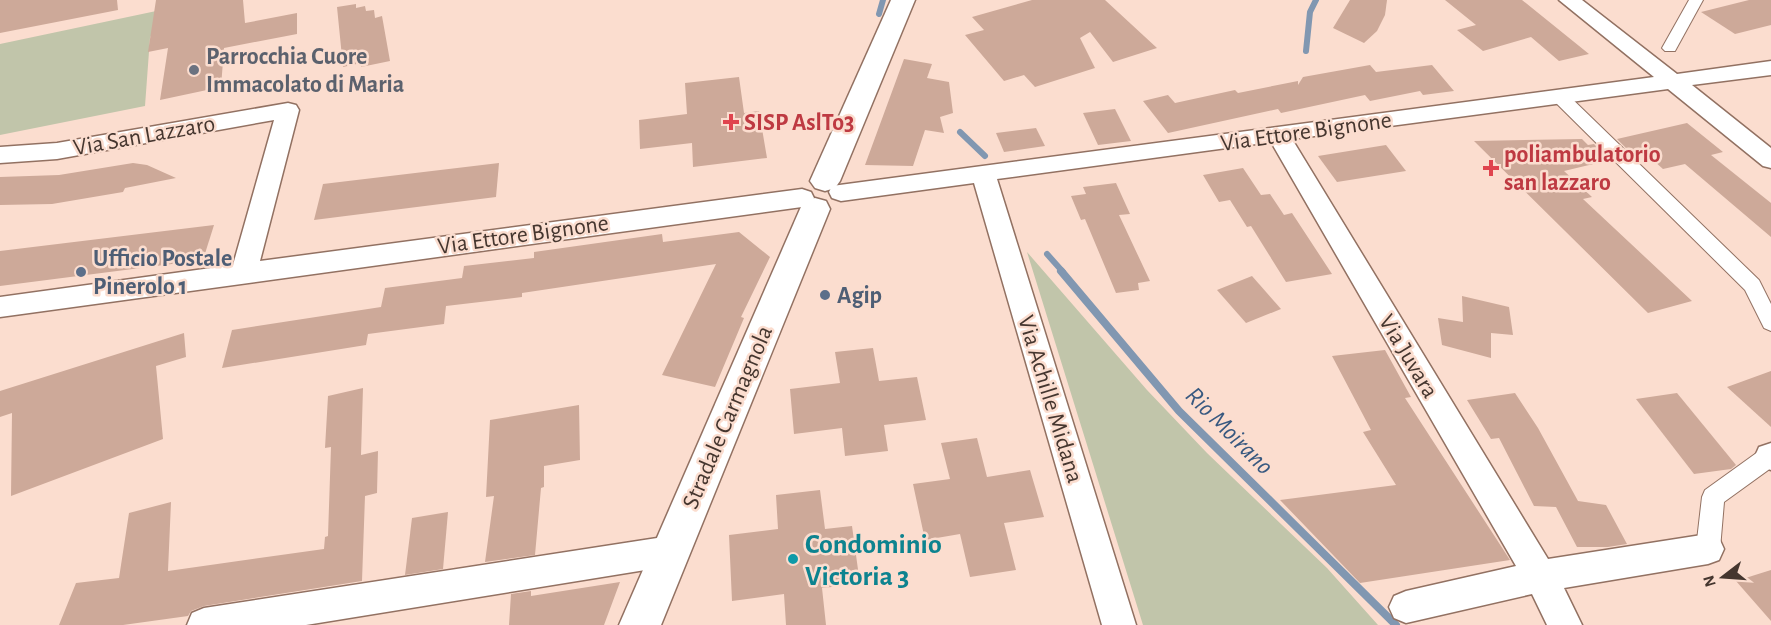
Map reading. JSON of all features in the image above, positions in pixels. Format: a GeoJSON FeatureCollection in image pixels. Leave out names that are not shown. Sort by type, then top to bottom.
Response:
{"type":"FeatureCollection","features":[{"type":"Feature","properties":{"kind":"main road","name":"Stradale Carmagnola"},"geometry":{"type":"LineString","coordinates":[[640,625],[903,0]]}},
{"type":"Feature","properties":{"kind":"street"},"geometry":{"type":"LineString","coordinates":[[1569,0],[1630,45],[1670,81],[1771,160]]}},
{"type":"Feature","properties":{"kind":"street"},"geometry":{"type":"LineString","coordinates":[[1670,48],[1696,0]]}},
{"type":"Feature","properties":{"kind":"street","name":"Via Ettore Bignone"},"geometry":{"type":"LineString","coordinates":[[0,307],[1771,68]]}},
{"type":"Feature","properties":{"kind":"street"},"geometry":{"type":"LineString","coordinates":[[1559,96],[1752,285],[1771,323]]}},
{"type":"Feature","properties":{"kind":"street","name":"Via San Lazzaro"},"geometry":{"type":"LineString","coordinates":[[0,155],[57,151],[288,110],[244,273]]}},
{"type":"Feature","properties":{"kind":"street","name":"Via Juvara"},"geometry":{"type":"LineString","coordinates":[[1278,135],[1540,576],[1565,625]]}},
{"type":"Feature","properties":{"kind":"street","name":"Via Achille Midana"},"geometry":{"type":"LineString","coordinates":[[982,173],[1119,625]]}},
{"type":"Feature","properties":{"kind":"street"},"geometry":{"type":"LineString","coordinates":[[1406,607],[1540,576],[1708,549],[1713,497],[1771,456]]}},
{"type":"Feature","properties":{"kind":"street"},"geometry":{"type":"LineString","coordinates":[[204,625],[670,551]]}},
{"type":"Feature","properties":{"kind":"green space"},"geometry":{"type":"Polygon","coordinates":[[[161,10],[150,38],[145,106],[0,135],[0,44],[161,10]]]}},
{"type":"Feature","properties":{"kind":"green space"},"geometry":{"type":"Polygon","coordinates":[[[1027,252],[1147,390],[1207,453],[1327,568],[1378,625],[1143,625],[1027,252]]]}},
{"type":"Feature","properties":{"kind":"building"},"geometry":{"type":"Polygon","coordinates":[[[0,0],[117,0],[118,10],[0,33],[0,0]]]}},
{"type":"Feature","properties":{"kind":"building","name":"Parrocchia Cuore Immacolato di Maria"},"geometry":{"type":"Polygon","coordinates":[[[156,0],[243,0],[245,23],[297,13],[297,34],[224,48],[221,87],[160,100],[168,48],[148,52],[156,0]]]}},
{"type":"Feature","properties":{"kind":"building"},"geometry":{"type":"Polygon","coordinates":[[[1032,0],[1105,0],[1157,48],[1113,62],[1090,32],[1080,38],[1095,68],[1035,87],[1024,75],[1004,81],[965,35],[984,30],[972,17],[1032,0]]]}},
{"type":"Feature","properties":{"kind":"building"},"geometry":{"type":"Polygon","coordinates":[[[1350,0],[1387,0],[1385,15],[1377,31],[1364,43],[1333,28],[1350,0]]]}},
{"type":"Feature","properties":{"kind":"building"},"geometry":{"type":"Polygon","coordinates":[[[1445,0],[1522,0],[1589,54],[1559,61],[1531,37],[1483,51],[1457,30],[1476,25],[1445,0]]]}},
{"type":"Feature","properties":{"kind":"building"},"geometry":{"type":"Polygon","coordinates":[[[1749,0],[1771,0],[1771,25],[1735,34],[1701,12],[1749,0]]]}},
{"type":"Feature","properties":{"kind":"building"},"geometry":{"type":"Polygon","coordinates":[[[356,4],[356,8],[365,6],[366,11],[374,10],[375,18],[382,16],[390,61],[361,67],[361,63],[343,67],[337,7],[356,4]]]}},
{"type":"Feature","properties":{"kind":"building"},"geometry":{"type":"Polygon","coordinates":[[[904,59],[932,64],[927,78],[949,82],[953,113],[940,117],[944,133],[925,130],[913,166],[865,165],[904,59]]]}},
{"type":"Feature","properties":{"kind":"building"},"geometry":{"type":"Polygon","coordinates":[[[1370,65],[1376,72],[1432,65],[1454,91],[1423,95],[1420,91],[1370,101],[1365,95],[1281,113],[1278,109],[1168,133],[1143,101],[1168,95],[1175,103],[1235,90],[1238,93],[1298,81],[1298,85],[1303,77],[1370,65]]]}},
{"type":"Feature","properties":{"kind":"building","name":"SISP AslTo3"},"geometry":{"type":"Polygon","coordinates":[[[739,77],[744,113],[759,111],[767,158],[693,167],[692,143],[640,149],[639,120],[687,114],[685,83],[739,77]]]}},
{"type":"Feature","properties":{"kind":"building"},"geometry":{"type":"Polygon","coordinates":[[[1115,109],[1131,141],[1098,145],[1083,113],[1115,109]]]}},
{"type":"Feature","properties":{"kind":"building"},"geometry":{"type":"Polygon","coordinates":[[[1687,123],[1723,152],[1711,155],[1771,203],[1771,237],[1685,164],[1663,169],[1644,152],[1632,154],[1617,139],[1687,123]]]}},
{"type":"Feature","properties":{"kind":"building"},"geometry":{"type":"Polygon","coordinates":[[[1036,128],[1045,146],[1004,152],[996,133],[1036,128]]]}},
{"type":"Feature","properties":{"kind":"building"},"geometry":{"type":"Polygon","coordinates":[[[1582,139],[1588,145],[1594,144],[1610,160],[1564,171],[1592,197],[1583,199],[1692,301],[1648,313],[1474,141],[1582,139]]]}},
{"type":"Feature","properties":{"kind":"building"},"geometry":{"type":"Polygon","coordinates":[[[1386,145],[1406,171],[1337,182],[1318,156],[1386,145]]]}},
{"type":"Feature","properties":{"kind":"building"},"geometry":{"type":"Polygon","coordinates":[[[133,163],[147,165],[176,178],[125,188],[123,192],[52,204],[0,205],[0,177],[59,175],[133,163]]]}},
{"type":"Feature","properties":{"kind":"building"},"geometry":{"type":"Polygon","coordinates":[[[499,163],[496,197],[314,220],[323,184],[499,163]]]}},
{"type":"Feature","properties":{"kind":"building"},"geometry":{"type":"Polygon","coordinates":[[[1243,168],[1261,195],[1270,194],[1284,215],[1292,213],[1332,274],[1286,282],[1251,226],[1247,227],[1230,200],[1219,202],[1203,175],[1243,168]]]}},
{"type":"Feature","properties":{"kind":"building"},"geometry":{"type":"Polygon","coordinates":[[[1116,183],[1130,214],[1119,215],[1150,281],[1138,283],[1139,290],[1116,293],[1085,219],[1081,220],[1071,196],[1086,194],[1083,187],[1116,183]]]}},
{"type":"Feature","properties":{"kind":"building"},"geometry":{"type":"Polygon","coordinates":[[[214,225],[203,260],[0,286],[0,251],[214,225]]]}},
{"type":"Feature","properties":{"kind":"building"},"geometry":{"type":"Polygon","coordinates":[[[739,232],[770,257],[741,317],[744,318],[715,387],[662,375],[716,264],[522,293],[522,297],[446,306],[444,324],[368,334],[366,345],[222,368],[232,330],[381,307],[385,288],[462,278],[464,266],[534,258],[534,252],[662,234],[663,242],[739,232]]]}},
{"type":"Feature","properties":{"kind":"building"},"geometry":{"type":"Polygon","coordinates":[[[1252,276],[1281,309],[1246,323],[1217,290],[1252,276]]]}},
{"type":"Feature","properties":{"kind":"building"},"geometry":{"type":"Polygon","coordinates":[[[1462,296],[1509,307],[1513,335],[1491,333],[1491,358],[1442,345],[1438,318],[1463,322],[1462,296]]]}},
{"type":"Feature","properties":{"kind":"building"},"geometry":{"type":"Polygon","coordinates":[[[184,333],[186,357],[156,366],[163,439],[11,496],[12,413],[0,417],[0,391],[184,333]]]}},
{"type":"Feature","properties":{"kind":"building"},"geometry":{"type":"Polygon","coordinates":[[[873,348],[879,381],[917,377],[926,420],[884,425],[888,451],[845,456],[842,428],[794,434],[790,389],[840,383],[835,352],[873,348]]]}},
{"type":"Feature","properties":{"kind":"building"},"geometry":{"type":"Polygon","coordinates":[[[1385,350],[1411,397],[1405,398],[1510,560],[1360,583],[1280,500],[1396,485],[1363,432],[1371,430],[1332,356],[1385,350]]]}},
{"type":"Feature","properties":{"kind":"building"},"geometry":{"type":"Polygon","coordinates":[[[1771,371],[1771,427],[1727,387],[1771,371]]]}},
{"type":"Feature","properties":{"kind":"building"},"geometry":{"type":"Polygon","coordinates":[[[363,388],[361,455],[378,451],[377,493],[365,496],[362,581],[204,606],[191,611],[188,616],[123,625],[59,625],[76,583],[119,578],[129,513],[171,502],[168,571],[324,549],[325,537],[328,536],[331,447],[325,448],[328,396],[363,388]]]}},
{"type":"Feature","properties":{"kind":"building"},"geometry":{"type":"Polygon","coordinates":[[[1515,393],[1538,428],[1578,501],[1606,505],[1627,544],[1608,547],[1577,547],[1556,507],[1534,506],[1499,438],[1491,439],[1467,400],[1515,393]]]}},
{"type":"Feature","properties":{"kind":"building"},"geometry":{"type":"Polygon","coordinates":[[[1677,393],[1736,465],[1731,469],[1694,474],[1636,399],[1677,393]]]}},
{"type":"Feature","properties":{"kind":"building"},"geometry":{"type":"Polygon","coordinates":[[[579,405],[580,460],[544,466],[544,487],[541,488],[535,555],[485,562],[494,496],[486,497],[490,420],[579,405]]]}},
{"type":"Feature","properties":{"kind":"building"},"geometry":{"type":"Polygon","coordinates":[[[977,438],[987,477],[1030,470],[1044,517],[1004,523],[1016,570],[970,577],[960,534],[925,540],[913,484],[950,479],[941,443],[977,438]]]}},
{"type":"Feature","properties":{"kind":"building","name":"Condominio Victoria 3"},"geometry":{"type":"Polygon","coordinates":[[[820,490],[825,529],[852,526],[860,584],[822,588],[826,625],[786,625],[784,594],[732,601],[729,535],[778,529],[776,495],[820,490]]]}},
{"type":"Feature","properties":{"kind":"building"},"geometry":{"type":"Polygon","coordinates":[[[448,512],[443,569],[405,575],[412,518],[448,512]]]}},
{"type":"Feature","properties":{"kind":"building"},"geometry":{"type":"Polygon","coordinates":[[[1771,570],[1771,621],[1736,581],[1771,570]]]}},
{"type":"Feature","properties":{"kind":"building"},"geometry":{"type":"Polygon","coordinates":[[[620,582],[604,625],[509,625],[511,594],[531,591],[531,596],[620,582]]]}},
{"type":"Feature","properties":{"kind":"waterway"},"geometry":{"type":"LineString","coordinates":[[879,14],[883,0]]}},
{"type":"Feature","properties":{"kind":"waterway"},"geometry":{"type":"LineString","coordinates":[[1306,51],[1310,12],[1316,0]]}},
{"type":"Feature","properties":{"kind":"waterway"},"geometry":{"type":"LineString","coordinates":[[960,132],[985,156]]}},
{"type":"Feature","properties":{"kind":"waterway","name":"Rio Moirano"},"geometry":{"type":"LineString","coordinates":[[1047,254],[1063,272]]}},
{"type":"Feature","properties":{"kind":"waterway","name":"Rio Moirano"},"geometry":{"type":"LineString","coordinates":[[1061,271],[1179,411],[1396,625]]}},
{"type":"Feature","properties":{"kind":"place","name":"Parrocchia Cuore Immacolato di Maria"},"geometry":{"type":"Point","coordinates":[194,70]}},
{"type":"Feature","properties":{"kind":"place","name":"SISP AslTo3"},"geometry":{"type":"Point","coordinates":[731,122]}},
{"type":"Feature","properties":{"kind":"place","name":"poliambulatorio san lazzaro"},"geometry":{"type":"Point","coordinates":[1491,168]}},
{"type":"Feature","properties":{"kind":"place","name":"Ufficio Postale Pinerolo 1"},"geometry":{"type":"Point","coordinates":[81,272]}},
{"type":"Feature","properties":{"kind":"place","name":"Agip"},"geometry":{"type":"Point","coordinates":[825,295]}},
{"type":"Feature","properties":{"kind":"place","name":"Condominio Victoria 3"},"geometry":{"type":"Point","coordinates":[793,559]}}]}
